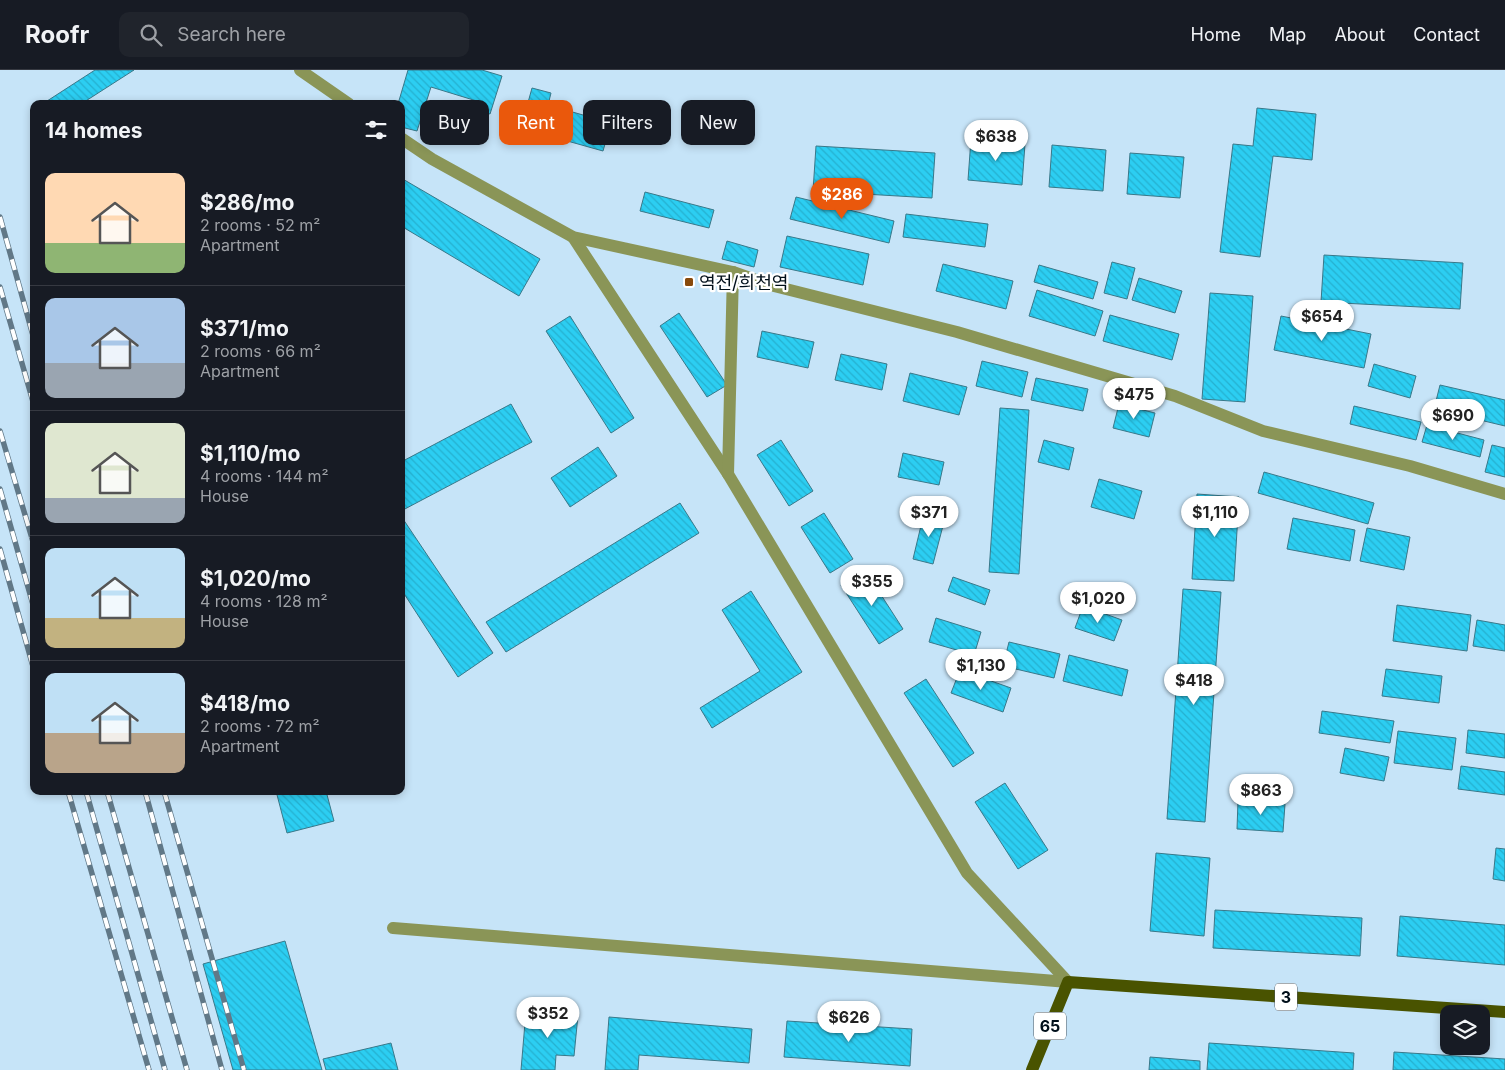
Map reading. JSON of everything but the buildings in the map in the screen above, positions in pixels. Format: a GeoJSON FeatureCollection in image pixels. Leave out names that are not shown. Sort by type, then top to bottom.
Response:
{"type":"FeatureCollection","features":[{"type":"Feature","properties":{"kind":"main road","name":"3"},"geometry":{"type":"LineString","coordinates":[[1068,982],[1505,1012]]}},
{"type":"Feature","properties":{"kind":"main road","name":"65"},"geometry":{"type":"LineString","coordinates":[[1032,1070],[1068,982]]}},
{"type":"Feature","properties":{"kind":"street"},"geometry":{"type":"LineString","coordinates":[[300,70],[343,100]]}},
{"type":"Feature","properties":{"kind":"street"},"geometry":{"type":"LineString","coordinates":[[405,141],[432,159],[573,237],[733,272],[770,285],[957,332],[1175,396],[1263,431],[1410,466],[1505,494]]}},
{"type":"Feature","properties":{"kind":"street"},"geometry":{"type":"LineString","coordinates":[[573,237],[728,474],[968,873],[1068,982]]}},
{"type":"Feature","properties":{"kind":"street"},"geometry":{"type":"LineString","coordinates":[[728,474],[733,272]]}},
{"type":"Feature","properties":{"kind":"street"},"geometry":{"type":"LineString","coordinates":[[393,928],[1068,982]]}},
{"type":"Feature","properties":{"kind":"railway"},"geometry":{"type":"LineString","coordinates":[[0,217],[30,325]]}},
{"type":"Feature","properties":{"kind":"railway"},"geometry":{"type":"LineString","coordinates":[[0,287],[30,391]]}},
{"type":"Feature","properties":{"kind":"railway"},"geometry":{"type":"LineString","coordinates":[[0,431],[30,532]]}},
{"type":"Feature","properties":{"kind":"railway"},"geometry":{"type":"LineString","coordinates":[[0,489],[30,594]]}},
{"type":"Feature","properties":{"kind":"railway"},"geometry":{"type":"LineString","coordinates":[[0,549],[30,656]]}},
{"type":"Feature","properties":{"kind":"railway"},"geometry":{"type":"LineString","coordinates":[[69,795],[149,1070]]}},
{"type":"Feature","properties":{"kind":"railway"},"geometry":{"type":"LineString","coordinates":[[87,795],[165,1070]]}},
{"type":"Feature","properties":{"kind":"railway"},"geometry":{"type":"LineString","coordinates":[[108,795],[187,1070]]}},
{"type":"Feature","properties":{"kind":"railway"},"geometry":{"type":"LineString","coordinates":[[146,795],[222,1070]]}},
{"type":"Feature","properties":{"kind":"railway"},"geometry":{"type":"LineString","coordinates":[[165,795],[244,1070]]}},
{"type":"Feature","properties":{"kind":"place","name":"역전/희천역"},"geometry":{"type":"Point","coordinates":[689,282]}}]}
